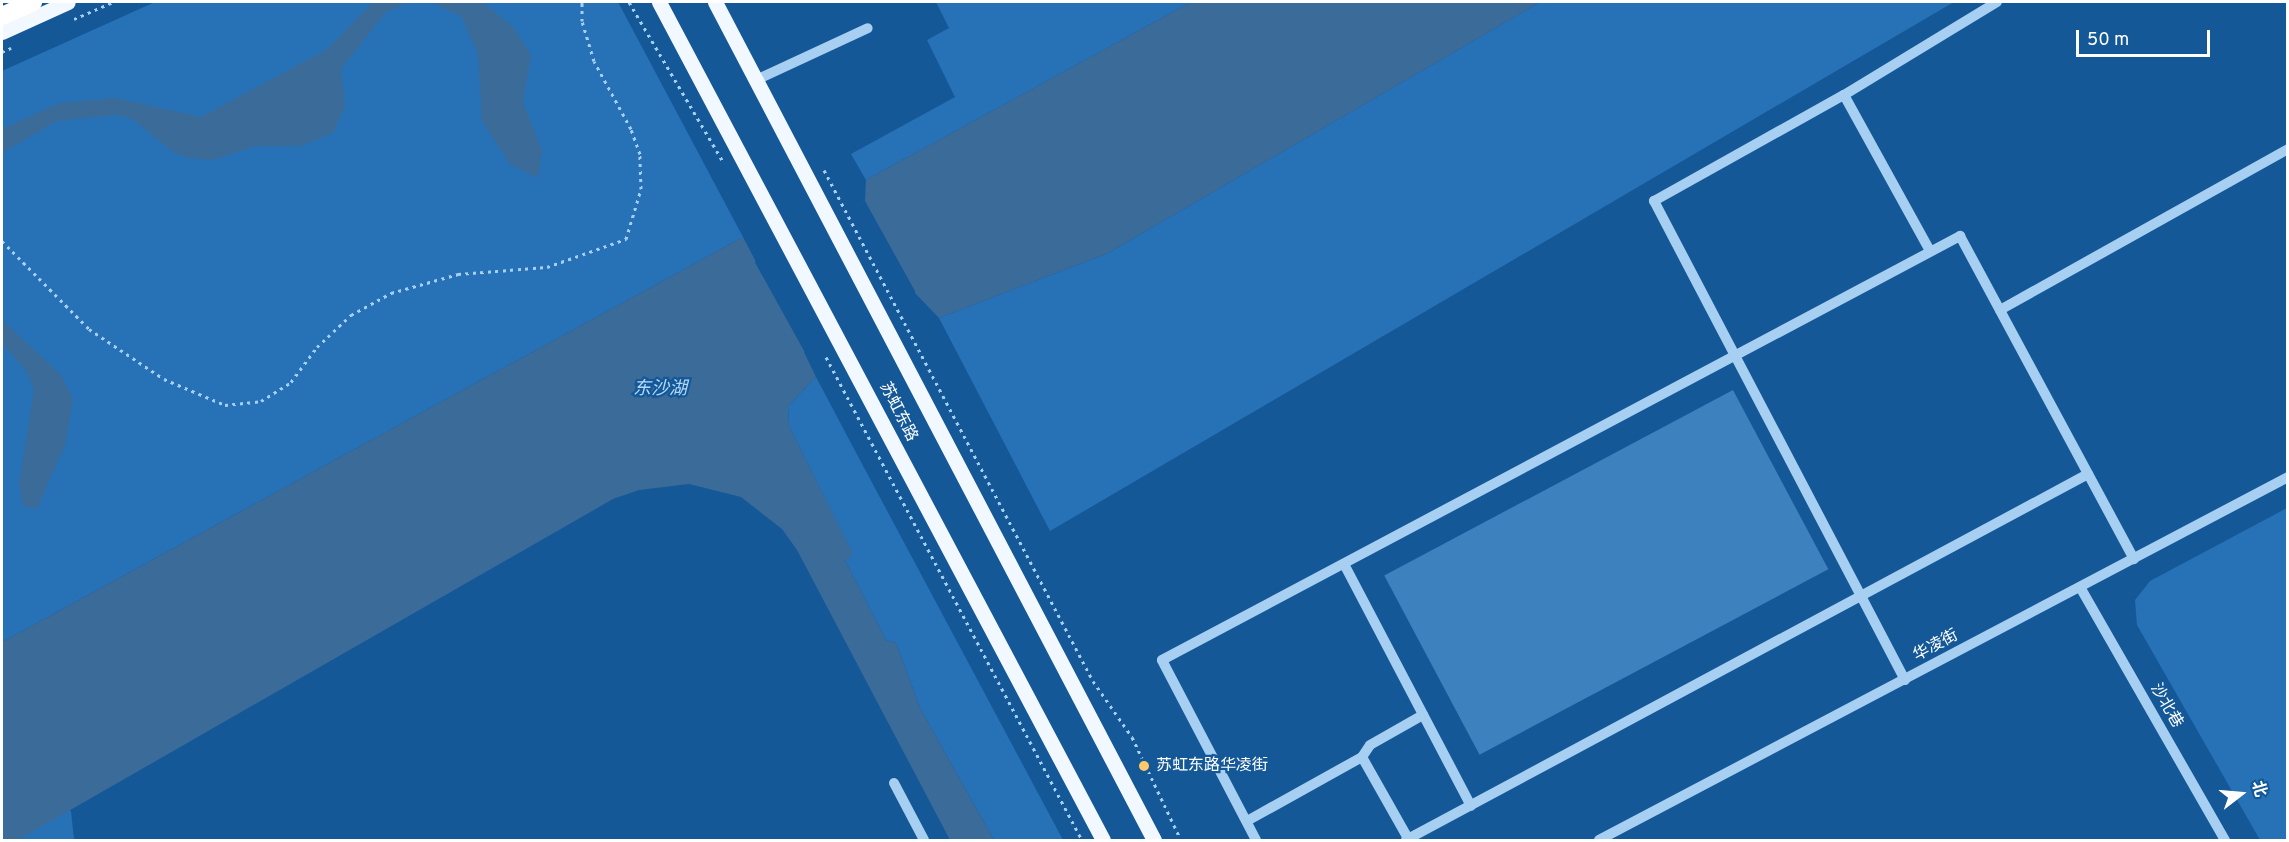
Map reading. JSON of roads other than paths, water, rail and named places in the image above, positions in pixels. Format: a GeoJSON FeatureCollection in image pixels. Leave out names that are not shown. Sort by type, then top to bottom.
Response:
{"type":"FeatureCollection","features":[{"type":"Feature","properties":{"kind":"highway"},"geometry":{"type":"LineString","coordinates":[[2,16],[33,2]]}},
{"type":"Feature","properties":{"kind":"main road"},"geometry":{"type":"LineString","coordinates":[[2,32],[68,2]]}},
{"type":"Feature","properties":{"kind":"main road","name":"苏虹东路"},"geometry":{"type":"LineString","coordinates":[[660,2],[1103,840]]}},
{"type":"Feature","properties":{"kind":"main road","name":"苏虹东路"},"geometry":{"type":"LineString","coordinates":[[715,2],[879,311],[1154,840]]}},
{"type":"Feature","properties":{"kind":"street"},"geometry":{"type":"LineString","coordinates":[[1905,680],[1654,201],[1844,95],[1997,2]]}},
{"type":"Feature","properties":{"kind":"street"},"geometry":{"type":"LineString","coordinates":[[756,80],[868,28]]}},
{"type":"Feature","properties":{"kind":"street"},"geometry":{"type":"LineString","coordinates":[[1844,95],[1930,251]]}},
{"type":"Feature","properties":{"kind":"street"},"geometry":{"type":"LineString","coordinates":[[2000,310],[2288,150]]}},
{"type":"Feature","properties":{"kind":"street"},"geometry":{"type":"LineString","coordinates":[[1256,840],[1162,660],[1960,236],[2134,559]]}},
{"type":"Feature","properties":{"kind":"street"},"geometry":{"type":"LineString","coordinates":[[1362,757],[1408,840],[1861,599],[2088,474]]}},
{"type":"Feature","properties":{"kind":"street","name":"华凌街"},"geometry":{"type":"LineString","coordinates":[[1599,840],[2288,477]]}},
{"type":"Feature","properties":{"kind":"street"},"geometry":{"type":"LineString","coordinates":[[1344,564],[1471,806]]}},
{"type":"Feature","properties":{"kind":"street","name":"沙北巷"},"geometry":{"type":"LineString","coordinates":[[2080,587],[2225,840]]}},
{"type":"Feature","properties":{"kind":"street"},"geometry":{"type":"LineString","coordinates":[[1247,821],[1362,757],[1370,745],[1423,715]]}},
{"type":"Feature","properties":{"kind":"street"},"geometry":{"type":"LineString","coordinates":[[894,783],[924,840]]}},
{"type":"Feature","properties":{"kind":"water"},"geometry":{"type":"Polygon","coordinates":[[[373,2],[411,2],[386,12],[341,69],[345,106],[333,133],[301,146],[256,146],[213,160],[190,158],[174,153],[134,120],[118,115],[57,121],[2,153],[4,128],[60,103],[115,98],[201,117],[326,50],[373,2]]]}},
{"type":"Feature","properties":{"kind":"water"},"geometry":{"type":"Polygon","coordinates":[[[430,2],[482,2],[513,27],[531,55],[523,102],[542,151],[538,178],[510,164],[482,121],[478,54],[461,16],[430,2]]]}},
{"type":"Feature","properties":{"kind":"water","name":"东沙湖"},"geometry":{"type":"Polygon","coordinates":[[[1191,2],[1540,2],[1108,253],[939,318],[914,292],[804,352],[816,377],[788,406],[789,426],[853,554],[845,560],[886,640],[896,643],[920,708],[994,840],[950,840],[797,550],[782,529],[741,497],[689,484],[639,490],[613,499],[18,840],[2,840],[2,642],[743,237],[756,262],[865,201],[866,180],[1191,2]]]}},
{"type":"Feature","properties":{"kind":"water"},"geometry":{"type":"Polygon","coordinates":[[[2,320],[61,375],[73,399],[66,442],[37,509],[23,506],[19,484],[34,390],[27,372],[2,343],[2,320]]]}},
{"type":"Feature","properties":{"kind":"place","name":"苏虹东路华凌街"},"geometry":{"type":"Point","coordinates":[1144,766]}}]}
